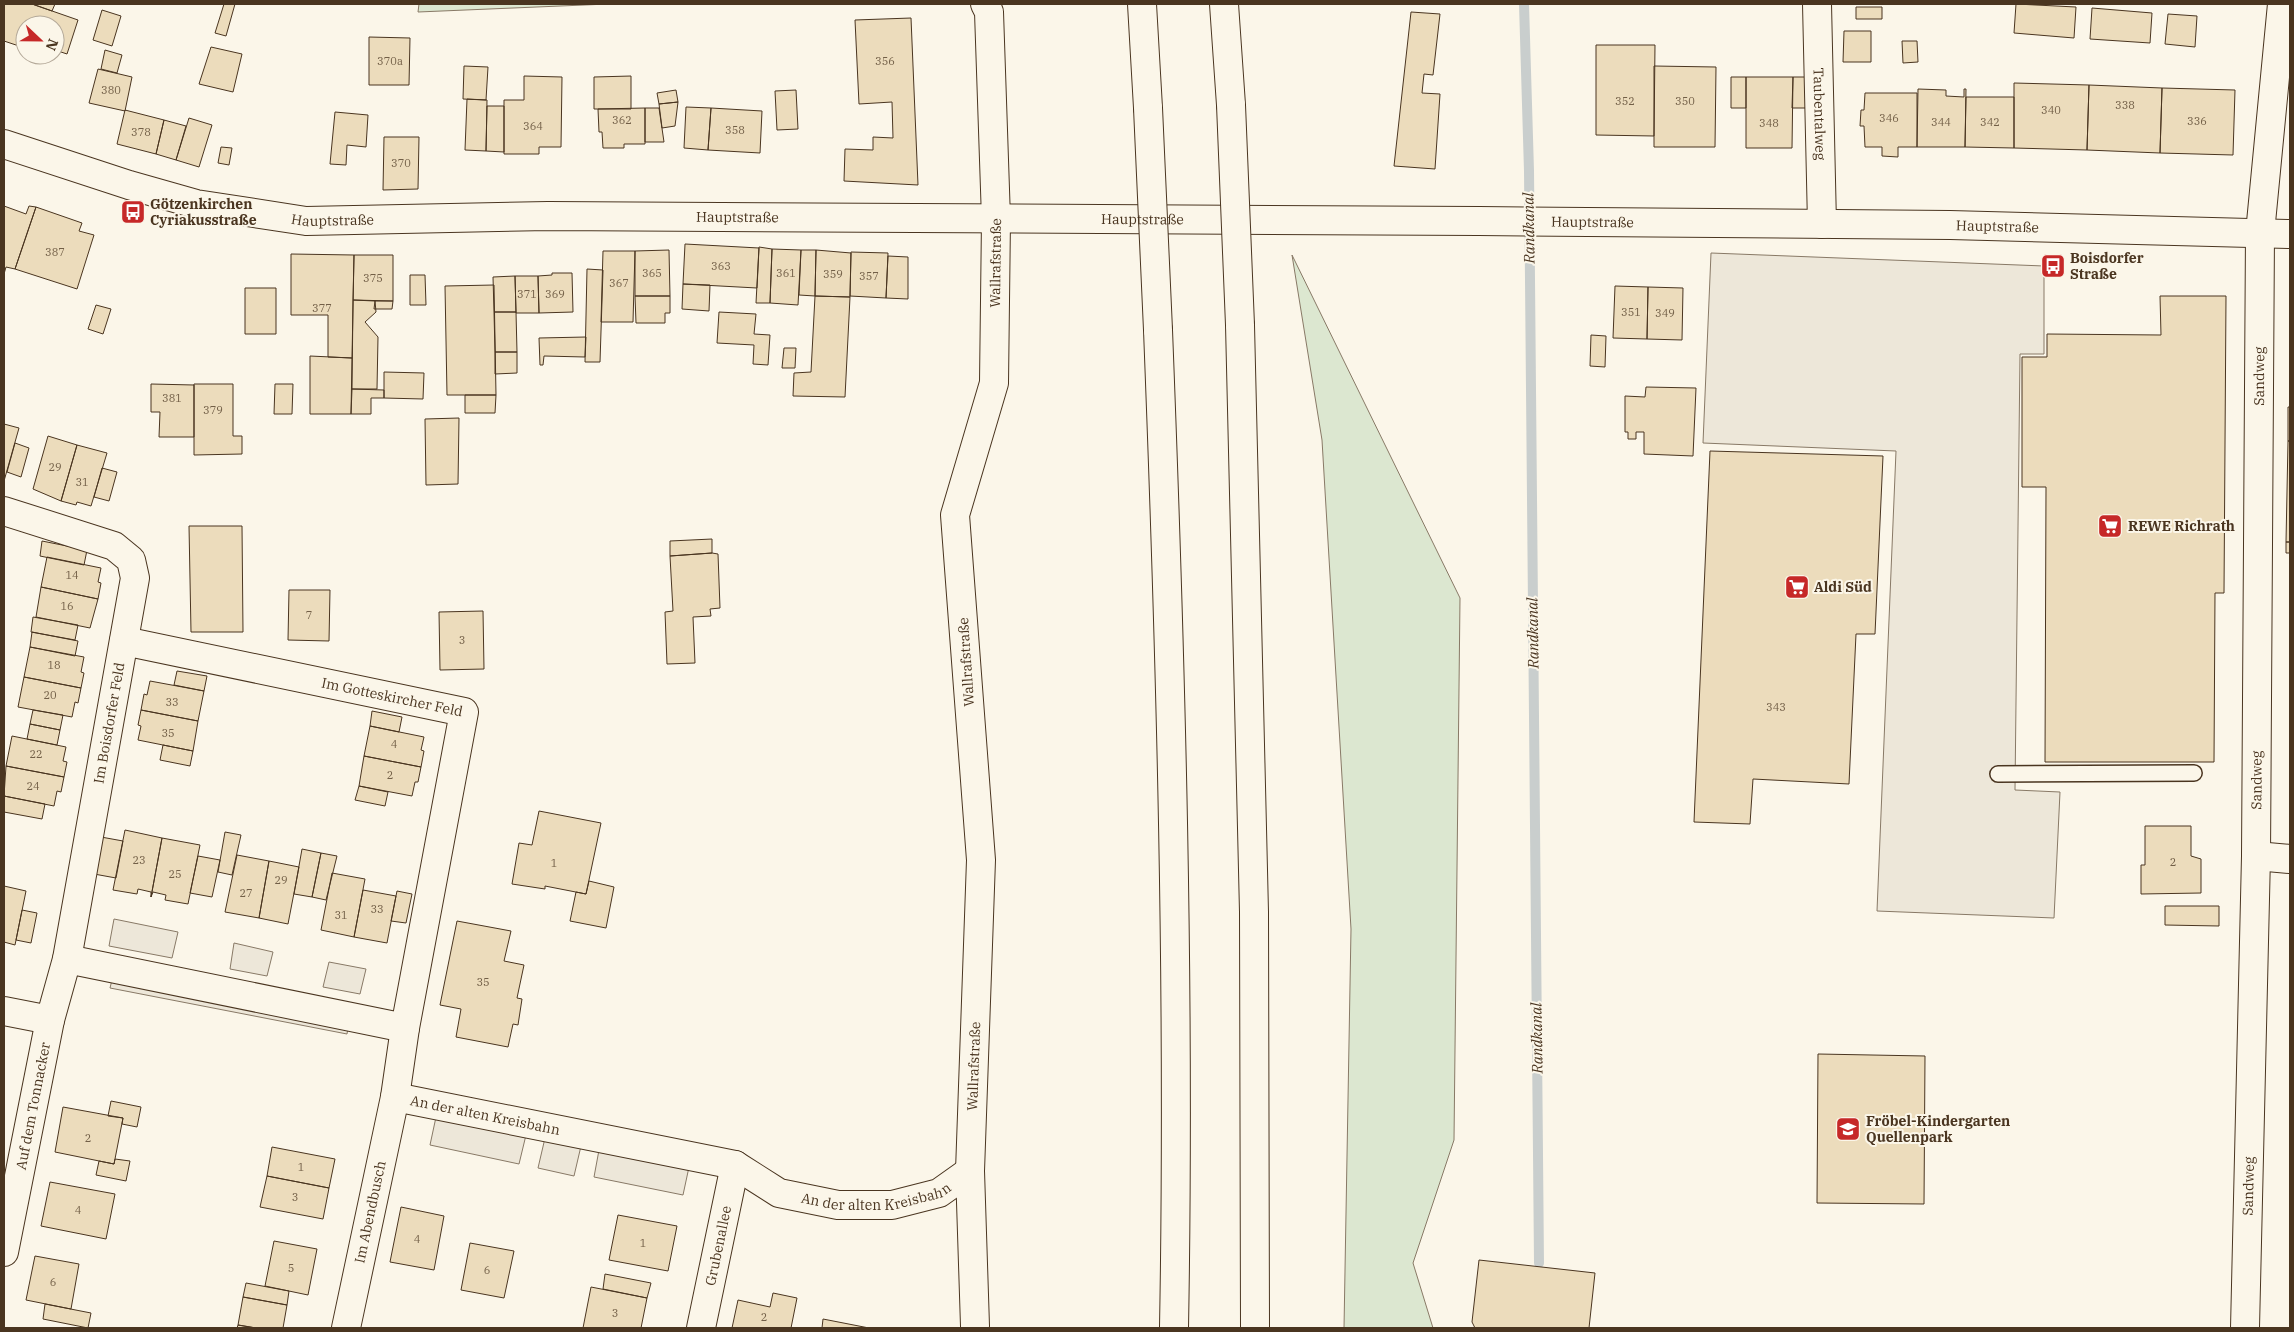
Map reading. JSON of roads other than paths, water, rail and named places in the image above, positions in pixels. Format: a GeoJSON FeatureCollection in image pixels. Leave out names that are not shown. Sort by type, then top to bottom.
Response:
{"type":"FeatureCollection","features":[{"type":"Feature","properties":{"kind":"main road","name":"Wallrafstraße"},"geometry":{"type":"LineString","coordinates":[[974,1326],[970,1171],[981,860],[956,515],[994,383],[996,219],[989,12],[985,4]]}},
{"type":"Feature","properties":{"kind":"main road"},"geometry":{"type":"LineString","coordinates":[[1142,4],[1158,330],[1169,629],[1175,916],[1174,1328]]}},
{"type":"Feature","properties":{"kind":"main road"},"geometry":{"type":"LineString","coordinates":[[1224,4],[1231,105],[1240,325],[1254,912],[1255,1328]]}},
{"type":"Feature","properties":{"kind":"main road","name":"Taubentalweg"},"geometry":{"type":"LineString","coordinates":[[1817,4],[1822,224]]}},
{"type":"Feature","properties":{"kind":"main road"},"geometry":{"type":"LineString","coordinates":[[2260,233],[2282,4]]}},
{"type":"Feature","properties":{"kind":"main road","name":"Hauptstraße"},"geometry":{"type":"LineString","coordinates":[[4,144],[129,186],[196,204],[306,221],[548,216],[1479,221],[1959,225],[2290,234]]}},
{"type":"Feature","properties":{"kind":"main road","name":"Sandweg"},"geometry":{"type":"LineString","coordinates":[[2246,1328],[2256,856],[2260,233]]}},
{"type":"Feature","properties":{"kind":"main road","name":"Im Boisdorfer Feld"},"geometry":{"type":"LineString","coordinates":[[4,511],[114,546],[131,560],[135,578],[67,959],[50,1020]]}},
{"type":"Feature","properties":{"kind":"main road","name":"Im Gotteskircher Feld"},"geometry":{"type":"LineString","coordinates":[[124,641],[464,712],[405,1028]]}},
{"type":"Feature","properties":{"kind":"main road"},"geometry":{"type":"LineString","coordinates":[[2256,856],[2290,859]]}},
{"type":"Feature","properties":{"kind":"main road"},"geometry":{"type":"LineString","coordinates":[[67,959],[405,1028]]}},
{"type":"Feature","properties":{"kind":"main road"},"geometry":{"type":"LineString","coordinates":[[4,1011],[50,1020]]}},
{"type":"Feature","properties":{"kind":"main road","name":"Auf dem Tonnacker"},"geometry":{"type":"LineString","coordinates":[[4,1252],[50,1020]]}},
{"type":"Feature","properties":{"kind":"main road","name":"An der alten Kreisbahn"},"geometry":{"type":"LineString","coordinates":[[405,1028],[395,1097],[735,1165],[779,1193],[838,1204],[892,1205],[939,1193],[970,1171]]}},
{"type":"Feature","properties":{"kind":"main road","name":"Im Abendbusch"},"geometry":{"type":"LineString","coordinates":[[346,1328],[395,1097]]}},
{"type":"Feature","properties":{"kind":"main road","name":"Grubenallee"},"geometry":{"type":"LineString","coordinates":[[701,1328],[735,1165]]}},
{"type":"Feature","properties":{"kind":"lane"},"geometry":{"type":"LineString","coordinates":[[1998,774],[2194,773]]}},
{"type":"Feature","properties":{"kind":"waterway","name":"Randkanal"},"geometry":{"type":"LineString","coordinates":[[1524,4],[1529,171],[1539,1263]]}},
{"type":"Feature","properties":{"kind":"place","name":"Götzenkirchen Cyriakusstraße"},"geometry":{"type":"Point","coordinates":[133,212]}},
{"type":"Feature","properties":{"kind":"place","name":"Boisdorfer Straße"},"geometry":{"type":"Point","coordinates":[2053,266]}},
{"type":"Feature","properties":{"kind":"place","name":"REWE Richrath"},"geometry":{"type":"Point","coordinates":[2110,526]}},
{"type":"Feature","properties":{"kind":"place","name":"Aldi Süd"},"geometry":{"type":"Point","coordinates":[1797,587]}},
{"type":"Feature","properties":{"kind":"place","name":"Fröbel-Kindergarten Quellenpark"},"geometry":{"type":"Point","coordinates":[1848,1129]}}]}
